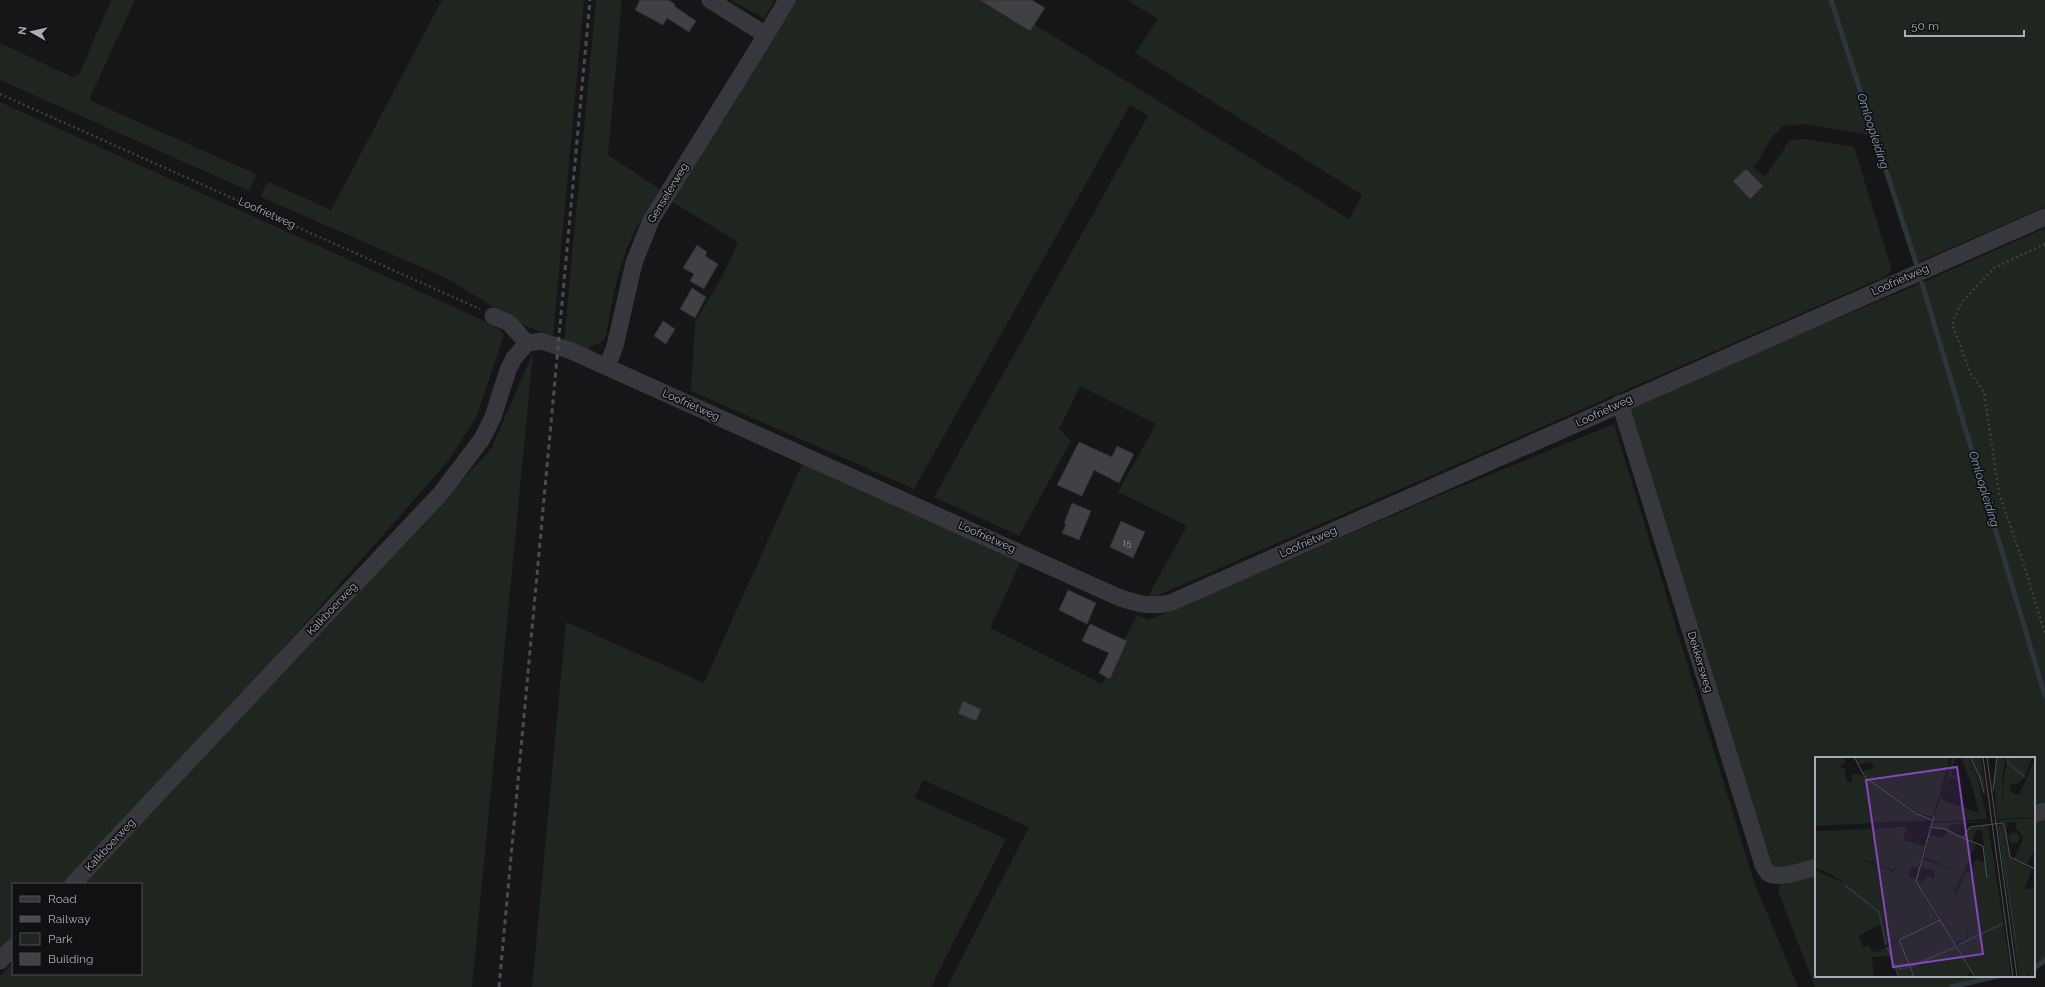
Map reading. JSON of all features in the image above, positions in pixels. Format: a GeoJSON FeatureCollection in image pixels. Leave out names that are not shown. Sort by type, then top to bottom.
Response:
{"type":"FeatureCollection","features":[{"type":"Feature","properties":{"kind":"street"},"geometry":{"type":"LineString","coordinates":[[710,0],[766,35]]}},
{"type":"Feature","properties":{"kind":"street","name":"Genselerweg"},"geometry":{"type":"LineString","coordinates":[[607,367],[616,346],[634,263],[651,220],[787,0]]}},
{"type":"Feature","properties":{"kind":"street","name":"Loofrietweg"},"geometry":{"type":"LineString","coordinates":[[527,343],[541,341],[569,350],[1118,597],[1135,604],[1149,606],[1170,603],[1620,403],[2045,217]]}},
{"type":"Feature","properties":{"kind":"street"},"geometry":{"type":"LineString","coordinates":[[493,316],[509,324],[527,343]]}},
{"type":"Feature","properties":{"kind":"street","name":"Kalkboerweg"},"geometry":{"type":"LineString","coordinates":[[74,883],[441,493],[482,439],[498,403],[508,370],[514,358],[527,343]]}},
{"type":"Feature","properties":{"kind":"street","name":"Dekkersweg"},"geometry":{"type":"LineString","coordinates":[[1620,403],[1763,865],[1768,872],[1774,875],[1789,874],[1815,867]]}},
{"type":"Feature","properties":{"kind":"street"},"geometry":{"type":"LineString","coordinates":[[2035,814],[2045,811]]}},
{"type":"Feature","properties":{"kind":"street"},"geometry":{"type":"LineString","coordinates":[[0,961],[12,949]]}},
{"type":"Feature","properties":{"kind":"path","name":"Loofrietweg"},"geometry":{"type":"LineString","coordinates":[[0,94],[426,284],[493,316]]}},
{"type":"Feature","properties":{"kind":"path"},"geometry":{"type":"LineString","coordinates":[[2045,244],[1994,268],[1961,303],[1952,324],[1971,374],[1984,392],[1999,493],[2026,571],[2045,635]]}},
{"type":"Feature","properties":{"kind":"green space"},"geometry":{"type":"Polygon","coordinates":[[[111,0],[135,0],[91,95],[91,101],[254,173],[256,176],[249,191],[0,80],[0,43],[73,77],[80,73],[111,0]]]}},
{"type":"Feature","properties":{"kind":"green space"},"geometry":{"type":"Polygon","coordinates":[[[442,0],[584,0],[553,336],[523,325],[446,278],[261,197],[263,190],[269,182],[331,210],[442,0]]]}},
{"type":"Feature","properties":{"kind":"green space"},"geometry":{"type":"Polygon","coordinates":[[[596,0],[622,0],[608,155],[660,189],[639,224],[625,254],[614,294],[606,336],[600,343],[590,346],[589,351],[564,342],[596,0]]]}},
{"type":"Feature","properties":{"kind":"green space"},"geometry":{"type":"Polygon","coordinates":[[[730,0],[775,0],[764,18],[730,0]]]}},
{"type":"Feature","properties":{"kind":"green space"},"geometry":{"type":"Polygon","coordinates":[[[794,0],[995,0],[1349,219],[1362,195],[1135,53],[1158,19],[1127,0],[2045,0],[2045,207],[1916,263],[1875,136],[1805,124],[1783,126],[1773,136],[1756,164],[1753,166],[1765,177],[1790,140],[1804,139],[1854,147],[1891,267],[1890,272],[1886,276],[1152,598],[1148,596],[1187,526],[1118,492],[1156,424],[1080,386],[1059,429],[1071,441],[1019,536],[934,497],[1148,116],[1130,105],[914,489],[691,391],[695,322],[722,277],[738,242],[671,201],[794,0]]]}},
{"type":"Feature","properties":{"kind":"green space"},"geometry":{"type":"Polygon","coordinates":[[[0,102],[487,322],[499,329],[504,335],[476,418],[449,460],[226,713],[68,883],[12,883],[12,943],[0,956],[0,102]]]}},
{"type":"Feature","properties":{"kind":"green space"},"geometry":{"type":"Polygon","coordinates":[[[2045,228],[2045,806],[2035,809],[2035,757],[1815,757],[1815,865],[1770,869],[1628,406],[1922,283],[2045,228]]]}},
{"type":"Feature","properties":{"kind":"green space"},"geometry":{"type":"Polygon","coordinates":[[[533,353],[472,987],[0,987],[0,976],[12,964],[12,975],[142,975],[142,883],[85,883],[491,449],[533,353]]]}},
{"type":"Feature","properties":{"kind":"green space"},"geometry":{"type":"Polygon","coordinates":[[[1614,424],[1754,882],[1798,987],[947,987],[1029,827],[923,780],[915,798],[1006,839],[931,987],[532,987],[566,622],[704,683],[802,464],[1021,561],[990,628],[1102,684],[1137,615],[1149,620],[1440,495],[1614,424]]]}},
{"type":"Feature","properties":{"kind":"green space"},"geometry":{"type":"Polygon","coordinates":[[[2045,817],[2045,965],[2035,968],[2035,820],[2045,817]]]}},
{"type":"Feature","properties":{"kind":"green space"},"geometry":{"type":"Polygon","coordinates":[[[1815,875],[1815,977],[1994,977],[1951,987],[1815,987],[1778,891],[1779,886],[1784,883],[1815,875]]]}},
{"type":"Feature","properties":{"kind":"building"},"geometry":{"type":"Polygon","coordinates":[[[640,0],[668,0],[696,21],[689,32],[667,18],[663,25],[635,10],[640,0]]]}},
{"type":"Feature","properties":{"kind":"building"},"geometry":{"type":"Polygon","coordinates":[[[980,0],[1032,0],[1045,8],[1030,31],[980,0]]]}},
{"type":"Feature","properties":{"kind":"building"},"geometry":{"type":"Polygon","coordinates":[[[1746,169],[1763,186],[1750,199],[1733,181],[1746,169]]]}},
{"type":"Feature","properties":{"kind":"building"},"geometry":{"type":"Polygon","coordinates":[[[697,245],[707,252],[705,256],[718,264],[704,289],[690,281],[694,274],[683,268],[697,245]]]}},
{"type":"Feature","properties":{"kind":"building"},"geometry":{"type":"Polygon","coordinates":[[[692,288],[706,297],[695,318],[680,309],[692,288]]]}},
{"type":"Feature","properties":{"kind":"building"},"geometry":{"type":"Polygon","coordinates":[[[663,321],[675,329],[666,344],[654,336],[663,321]]]}},
{"type":"Feature","properties":{"kind":"building"},"geometry":{"type":"Polygon","coordinates":[[[1079,442],[1112,457],[1117,446],[1134,454],[1119,483],[1094,470],[1082,496],[1057,485],[1079,442]]]}},
{"type":"Feature","properties":{"kind":"building"},"geometry":{"type":"Polygon","coordinates":[[[1072,503],[1091,511],[1079,540],[1062,533],[1066,524],[1064,523],[1072,503]]]}},
{"type":"Feature","properties":{"kind":"building"},"geometry":{"type":"Polygon","coordinates":[[[1121,521],[1145,532],[1133,558],[1110,547],[1121,521]]]}},
{"type":"Feature","properties":{"kind":"building"},"geometry":{"type":"Polygon","coordinates":[[[1068,590],[1096,603],[1087,624],[1059,610],[1068,590]]]}},
{"type":"Feature","properties":{"kind":"building"},"geometry":{"type":"Polygon","coordinates":[[[1090,624],[1127,641],[1110,679],[1099,673],[1109,653],[1082,641],[1090,624]]]}},
{"type":"Feature","properties":{"kind":"building"},"geometry":{"type":"Polygon","coordinates":[[[963,701],[981,709],[976,721],[958,713],[963,701]]]}},
{"type":"Feature","properties":{"kind":"waterway","name":"Omloopleiding"},"geometry":{"type":"LineString","coordinates":[[1831,0],[1916,263]]}},
{"type":"Feature","properties":{"kind":"waterway","name":"Omloopleiding"},"geometry":{"type":"LineString","coordinates":[[1922,283],[2045,696]]}},
{"type":"Feature","properties":{"kind":"waterway","name":"Omloopleiding"},"geometry":{"type":"LineString","coordinates":[[2036,967],[2045,960]]}},
{"type":"Feature","properties":{"kind":"waterway"},"geometry":{"type":"LineString","coordinates":[[1951,987],[1994,977]]}},
{"type":"Feature","properties":{"kind":"railway"},"geometry":{"type":"LineString","coordinates":[[499,987],[590,0]]}}]}
